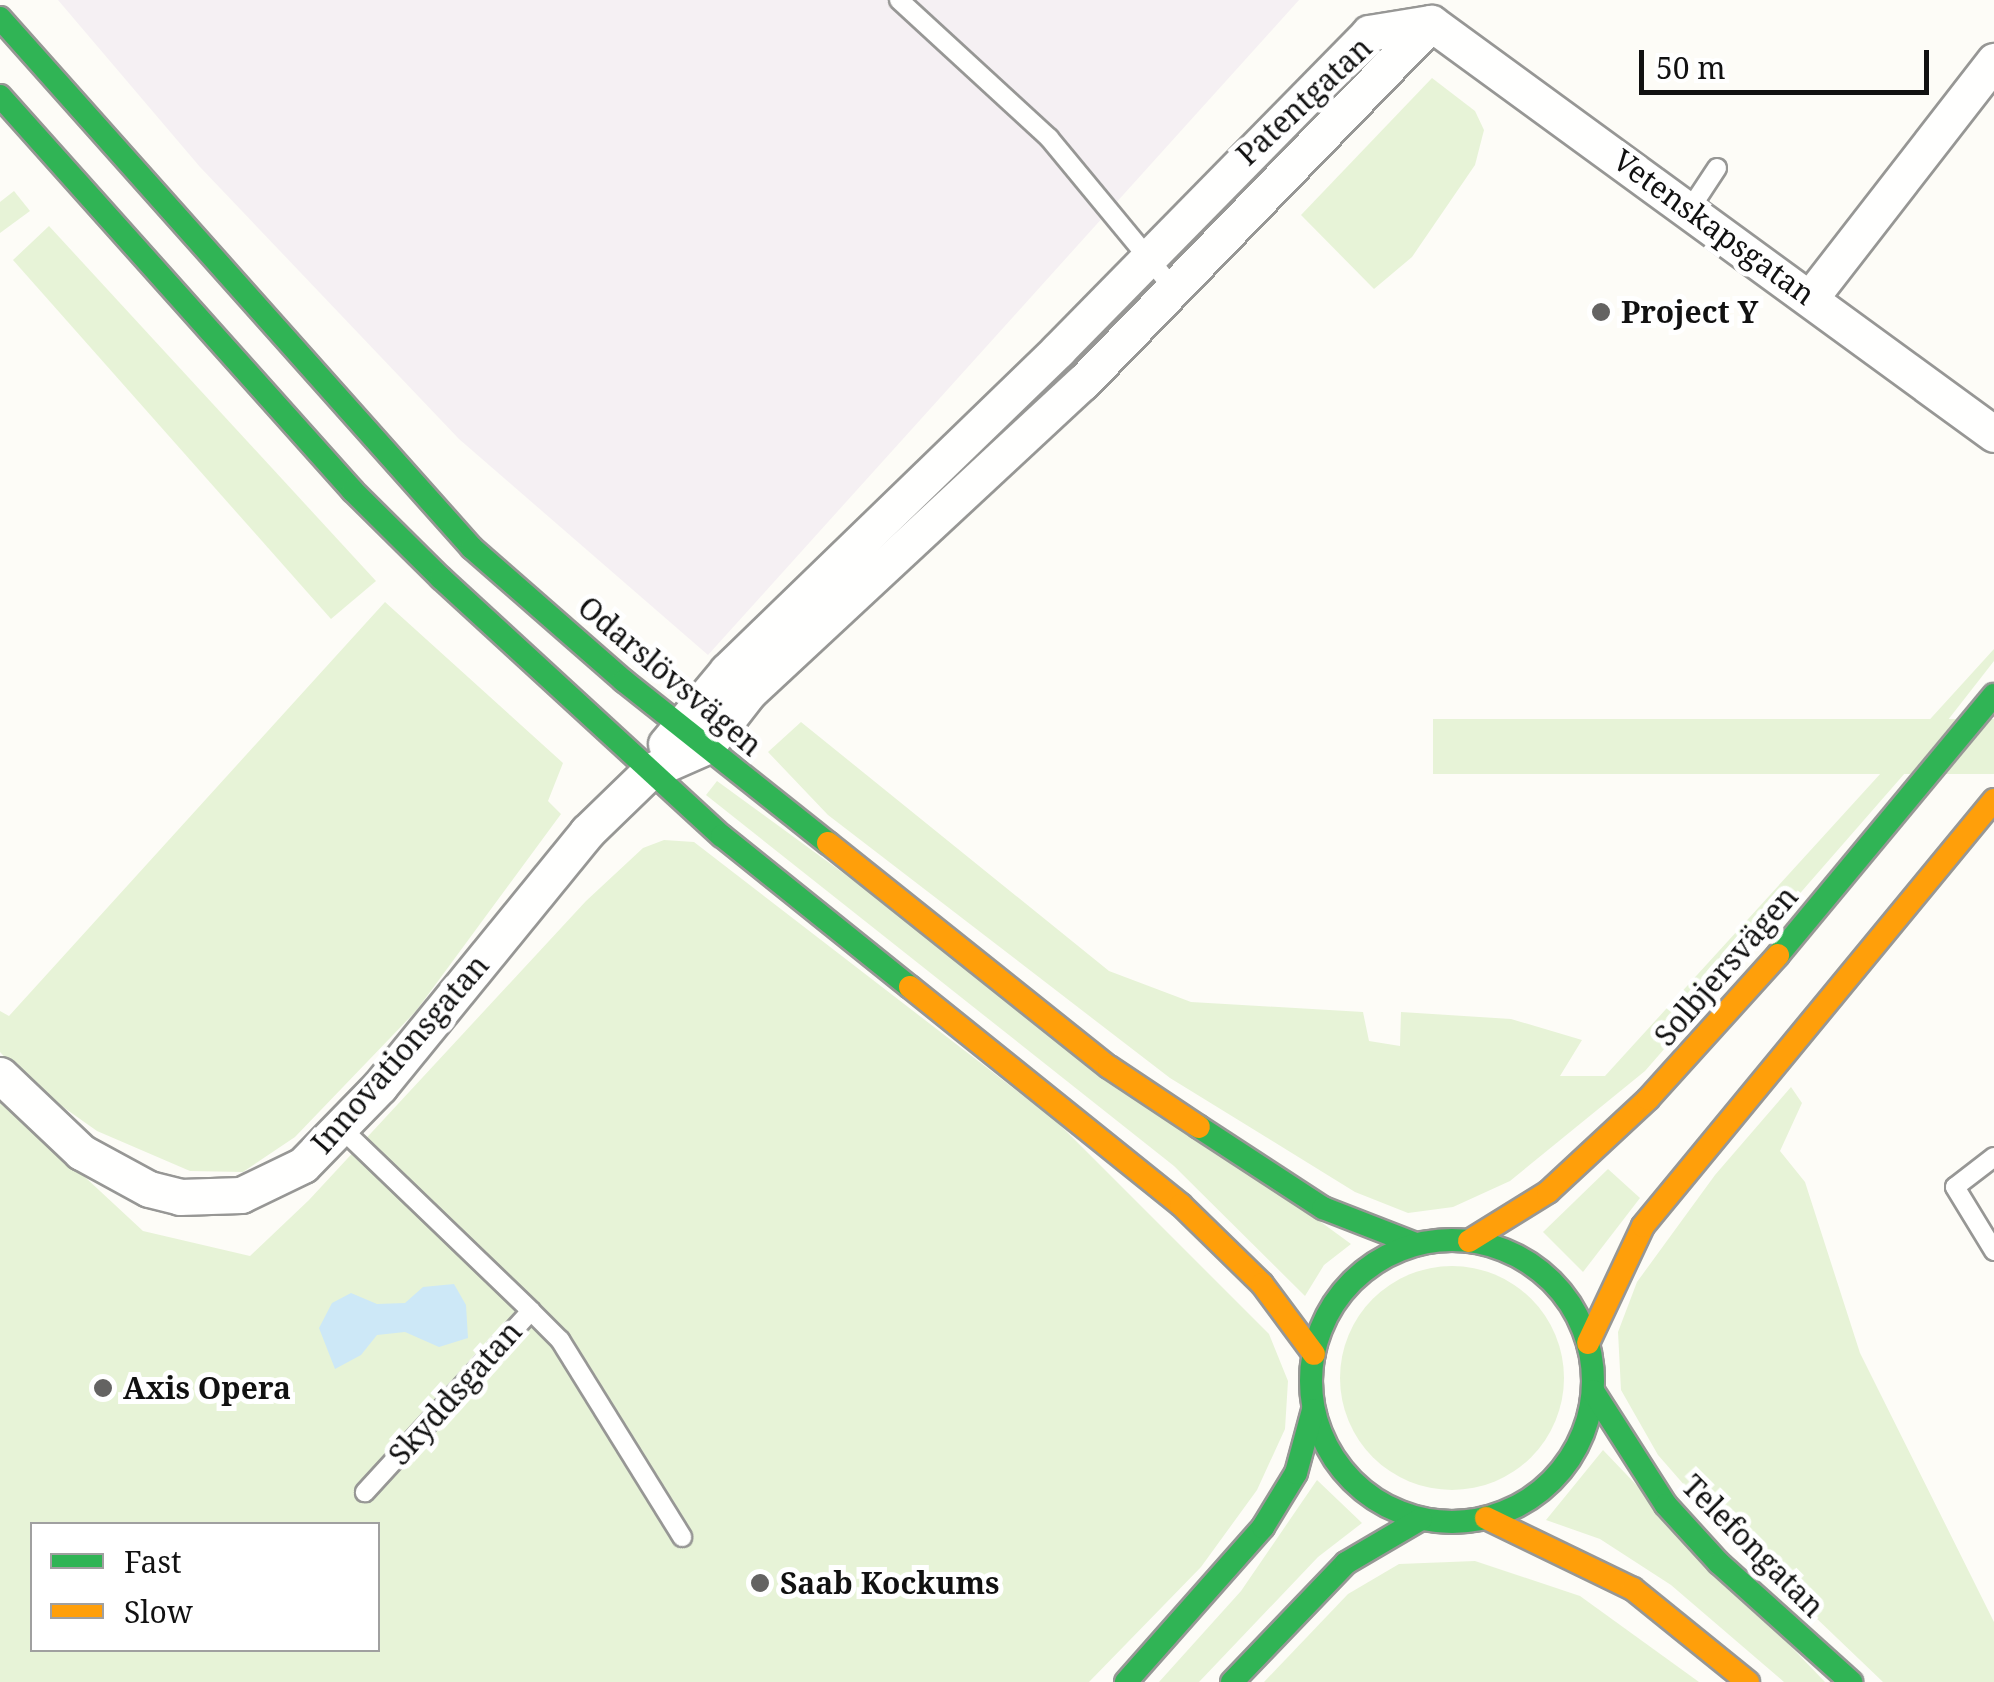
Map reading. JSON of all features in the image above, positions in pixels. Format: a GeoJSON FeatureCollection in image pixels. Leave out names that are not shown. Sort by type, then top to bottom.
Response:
{"type":"FeatureCollection","features":[{"type":"Feature","properties":{"kind":"main road","name":"Odarslövsvägen"},"geometry":{"type":"LineString","coordinates":[[0,18],[472,548],[678,724],[1109,1067],[1324,1208],[1416,1244]]}},
{"type":"Feature","properties":{"kind":"main road"},"geometry":{"type":"LineString","coordinates":[[0,96],[353,491],[650,771],[738,848],[1102,1134],[1226,1246],[1314,1354]]}},
{"type":"Feature","properties":{"kind":"main road","name":"Solbjersvägen"},"geometry":{"type":"LineString","coordinates":[[1468,1240],[1548,1192],[1648,1099],[1784,948],[1994,695]]}},
{"type":"Feature","properties":{"kind":"main road"},"geometry":{"type":"LineString","coordinates":[[1588,1343],[1607,1290],[1642,1226],[1994,800]]}},
{"type":"Feature","properties":{"kind":"main road"},"geometry":{"type":"LineString","coordinates":[[1126,1682],[1263,1527],[1296,1472],[1313,1410],[1314,1354],[1339,1296],[1386,1256],[1416,1244],[1468,1240],[1514,1254],[1544,1274],[1568,1300],[1588,1343],[1593,1391],[1586,1426],[1548,1485],[1486,1518]]}},
{"type":"Feature","properties":{"kind":"main road","name":"Telefongatan"},"geometry":{"type":"LineString","coordinates":[[1593,1391],[1666,1505],[1719,1563],[1852,1682]]}},
{"type":"Feature","properties":{"kind":"main road"},"geometry":{"type":"LineString","coordinates":[[1313,1410],[1324,1441],[1352,1480],[1391,1508],[1421,1519],[1486,1518],[1633,1589],[1748,1682]]}},
{"type":"Feature","properties":{"kind":"main road"},"geometry":{"type":"LineString","coordinates":[[1232,1682],[1346,1562],[1421,1519]]}},
{"type":"Feature","properties":{"kind":"street","name":"Patentgatan"},"geometry":{"type":"LineString","coordinates":[[650,771],[678,724],[1058,350],[1146,255],[1369,33],[1431,23]]}},
{"type":"Feature","properties":{"kind":"street","name":"Patentgatan"},"geometry":{"type":"LineString","coordinates":[[707,746],[749,692],[1082,383],[1431,23]]}},
{"type":"Feature","properties":{"kind":"street","name":"Vetenskapsgatan"},"geometry":{"type":"LineString","coordinates":[[1431,23],[1994,434]]}},
{"type":"Feature","properties":{"kind":"street"},"geometry":{"type":"LineString","coordinates":[[1811,297],[1994,61]]}},
{"type":"Feature","properties":{"kind":"street","name":"Innovationsgatan"},"geometry":{"type":"LineString","coordinates":[[0,1075],[82,1152],[127,1180],[180,1198],[242,1195],[271,1185],[342,1128],[587,832],[650,771],[707,746]]}},
{"type":"Feature","properties":{"kind":"lane"},"geometry":{"type":"LineString","coordinates":[[899,0],[1049,138],[1173,288]]}},
{"type":"Feature","properties":{"kind":"lane"},"geometry":{"type":"LineString","coordinates":[[1690,209],[1717,168]]}},
{"type":"Feature","properties":{"kind":"lane","name":"Skyddsgatan"},"geometry":{"type":"LineString","coordinates":[[342,1128],[531,1310],[364,1492]]}},
{"type":"Feature","properties":{"kind":"lane"},"geometry":{"type":"LineString","coordinates":[[1994,1157],[1955,1187],[1994,1251]]}},
{"type":"Feature","properties":{"kind":"lane"},"geometry":{"type":"LineString","coordinates":[[531,1310],[560,1340],[682,1537]]}},
{"type":"Feature","properties":{"kind":"shaded area"},"geometry":{"type":"Polygon","coordinates":[[[58,0],[1299,0],[708,655],[459,439],[200,167],[58,0]]]}},
{"type":"Feature","properties":{"kind":"green space"},"geometry":{"type":"Polygon","coordinates":[[[1432,78],[1475,111],[1484,130],[1475,165],[1412,257],[1374,289],[1301,215],[1432,78]]]}},
{"type":"Feature","properties":{"kind":"green space"},"geometry":{"type":"Polygon","coordinates":[[[14,191],[30,211],[0,233],[0,202],[14,191]]]}},
{"type":"Feature","properties":{"kind":"green space"},"geometry":{"type":"Polygon","coordinates":[[[49,226],[376,581],[331,619],[13,260],[49,226]]]}},
{"type":"Feature","properties":{"kind":"green space"},"geometry":{"type":"Polygon","coordinates":[[[385,602],[563,763],[548,801],[561,814],[416,1011],[295,1137],[243,1172],[190,1171],[97,1131],[29,1083],[0,1052],[0,1011],[9,1016],[385,602]]]}},
{"type":"Feature","properties":{"kind":"green space"},"geometry":{"type":"Polygon","coordinates":[[[1994,649],[1994,661],[1919,757],[1645,1071],[1510,1181],[1453,1207],[1408,1213],[1355,1192],[1170,1078],[828,815],[768,752],[801,722],[1109,971],[1191,1002],[1363,1012],[1369,1041],[1400,1046],[1401,1012],[1511,1019],[1582,1040],[1560,1076],[1605,1076],[1994,649]]]}},
{"type":"Feature","properties":{"kind":"green space"},"geometry":{"type":"Polygon","coordinates":[[[1433,719],[1994,719],[1994,774],[1433,774],[1433,719]]]}},
{"type":"Feature","properties":{"kind":"green space"},"geometry":{"type":"Polygon","coordinates":[[[717,781],[1351,1244],[1324,1265],[1305,1296],[1174,1166],[706,795],[717,781]]]}},
{"type":"Feature","properties":{"kind":"green space"},"geometry":{"type":"Polygon","coordinates":[[[664,840],[694,842],[1056,1121],[1269,1334],[1288,1381],[1285,1429],[1257,1490],[1201,1567],[1089,1682],[0,1682],[0,1098],[143,1231],[250,1256],[309,1200],[586,901],[643,848],[664,840]]]}},
{"type":"Feature","properties":{"kind":"green space"},"geometry":{"type":"Polygon","coordinates":[[[1791,1087],[1802,1103],[1780,1151],[1805,1182],[1860,1353],[1994,1622],[1994,1682],[1883,1682],[1721,1527],[1658,1455],[1621,1390],[1618,1332],[1637,1282],[1715,1175],[1791,1087]]]}},
{"type":"Feature","properties":{"kind":"green space"},"geometry":{"type":"Polygon","coordinates":[[[1608,1169],[1640,1198],[1583,1272],[1543,1232],[1608,1169]]]}},
{"type":"Feature","properties":{"kind":"green space"},"geometry":{"type":"Polygon","coordinates":[[[1452,1266],[1495,1275],[1531,1299],[1555,1335],[1564,1378],[1555,1421],[1531,1457],[1495,1481],[1452,1490],[1409,1481],[1373,1457],[1349,1421],[1340,1378],[1349,1335],[1373,1299],[1409,1275],[1452,1266]]]}},
{"type":"Feature","properties":{"kind":"green space"},"geometry":{"type":"Polygon","coordinates":[[[1603,1450],[1825,1682],[1784,1682],[1671,1585],[1600,1539],[1546,1520],[1603,1450]]]}},
{"type":"Feature","properties":{"kind":"green space"},"geometry":{"type":"Polygon","coordinates":[[[1317,1480],[1362,1523],[1318,1557],[1199,1682],[1159,1682],[1241,1591],[1317,1480]]]}},
{"type":"Feature","properties":{"kind":"green space"},"geometry":{"type":"Polygon","coordinates":[[[1475,1561],[1580,1596],[1699,1682],[1264,1682],[1348,1594],[1399,1564],[1475,1561]]]}},
{"type":"Feature","properties":{"kind":"water"},"geometry":{"type":"Polygon","coordinates":[[[454,1284],[466,1305],[468,1338],[439,1347],[405,1332],[377,1335],[361,1355],[335,1369],[319,1328],[332,1303],[351,1293],[377,1304],[405,1303],[423,1287],[454,1284]]]}},
{"type":"Feature","properties":{"kind":"traffic: fast"},"geometry":{"type":"LineString","coordinates":[[0,18],[472,548],[624,681],[828,843]]}},
{"type":"Feature","properties":{"kind":"traffic: fast"},"geometry":{"type":"LineString","coordinates":[[0,96],[353,491],[441,578],[722,836],[910,987]]}},
{"type":"Feature","properties":{"kind":"traffic: fast"},"geometry":{"type":"LineString","coordinates":[[1778,955],[1994,695]]}},
{"type":"Feature","properties":{"kind":"traffic: fast"},"geometry":{"type":"LineString","coordinates":[[1199,1127],[1323,1208],[1416,1244]]}},
{"type":"Feature","properties":{"kind":"traffic: fast"},"geometry":{"type":"LineString","coordinates":[[1452,1240],[1506,1251],[1552,1281],[1582,1327],[1593,1381],[1582,1435],[1552,1481],[1506,1511],[1452,1522],[1398,1511],[1352,1481],[1322,1435],[1311,1381],[1322,1327],[1352,1281],[1398,1251],[1452,1240]]}},
{"type":"Feature","properties":{"kind":"traffic: fast"},"geometry":{"type":"LineString","coordinates":[[1593,1391],[1666,1505],[1719,1563],[1851,1682]]}},
{"type":"Feature","properties":{"kind":"traffic: fast"},"geometry":{"type":"LineString","coordinates":[[1126,1682],[1263,1527],[1296,1473],[1313,1410]]}},
{"type":"Feature","properties":{"kind":"traffic: fast"},"geometry":{"type":"LineString","coordinates":[[1232,1682],[1346,1563],[1421,1519]]}},
{"type":"Feature","properties":{"kind":"traffic: slow"},"geometry":{"type":"LineString","coordinates":[[1588,1343],[1643,1226],[1994,800]]}},
{"type":"Feature","properties":{"kind":"traffic: slow"},"geometry":{"type":"LineString","coordinates":[[828,843],[1109,1067],[1199,1127]]}},
{"type":"Feature","properties":{"kind":"traffic: slow"},"geometry":{"type":"LineString","coordinates":[[1469,1241],[1548,1192],[1648,1099],[1778,955]]}},
{"type":"Feature","properties":{"kind":"traffic: slow"},"geometry":{"type":"LineString","coordinates":[[910,987],[1181,1205],[1262,1284],[1314,1354]]}},
{"type":"Feature","properties":{"kind":"traffic: slow"},"geometry":{"type":"LineString","coordinates":[[1486,1518],[1633,1589],[1748,1682]]}},
{"type":"Feature","properties":{"kind":"place","name":"Project Y"},"geometry":{"type":"Point","coordinates":[1601,312]}},
{"type":"Feature","properties":{"kind":"place","name":"Axis Opera"},"geometry":{"type":"Point","coordinates":[103,1388]}},
{"type":"Feature","properties":{"kind":"place","name":"Saab Kockums"},"geometry":{"type":"Point","coordinates":[760,1583]}}]}
